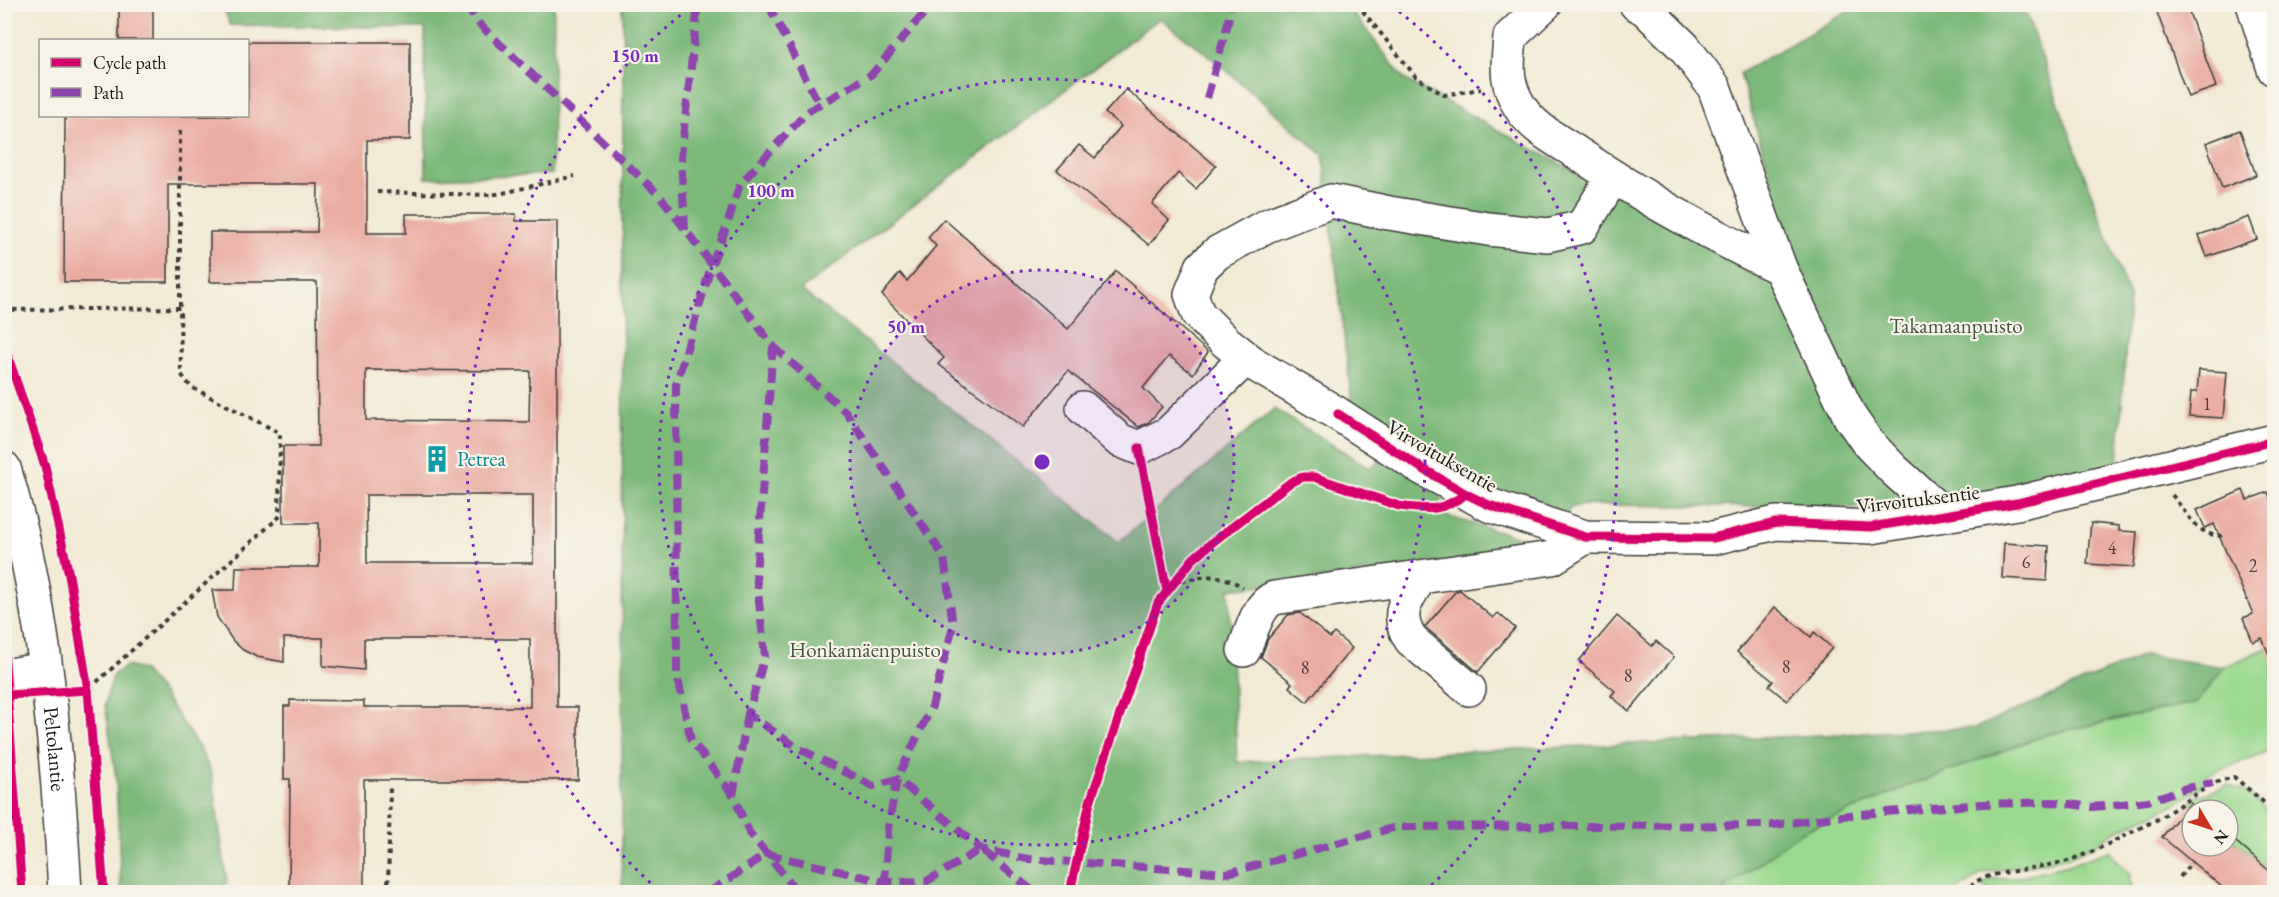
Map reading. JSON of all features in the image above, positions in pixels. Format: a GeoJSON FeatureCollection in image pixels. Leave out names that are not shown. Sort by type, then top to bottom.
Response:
{"type":"FeatureCollection","features":[{"type":"Feature","properties":{"kind":"street"},"geometry":{"type":"LineString","coordinates":[[1545,4],[1510,37],[1508,81],[1519,106],[1529,120],[1613,177],[1744,251],[1780,268]]}},
{"type":"Feature","properties":{"kind":"street"},"geometry":{"type":"LineString","coordinates":[[1636,4],[1645,9],[1684,47],[1714,87],[1780,268],[1850,417],[1868,443],[1944,515]]}},
{"type":"Feature","properties":{"kind":"street"},"geometry":{"type":"LineString","coordinates":[[2253,4],[2274,69]]}},
{"type":"Feature","properties":{"kind":"street","name":"Virvoituksentie"},"geometry":{"type":"LineString","coordinates":[[1613,177],[1582,227],[1548,235],[1488,229],[1331,201],[1266,226],[1217,253],[1202,267],[1191,294],[1198,314],[1246,358],[1420,467],[1489,505],[1585,537],[1713,538],[1776,523],[1871,527],[2017,503],[2274,441]]}},
{"type":"Feature","properties":{"kind":"street"},"geometry":{"type":"LineString","coordinates":[[1083,408],[1119,440],[1139,448],[1169,433],[1246,358]]}},
{"type":"Feature","properties":{"kind":"street","name":"Peltolantie"},"geometry":{"type":"LineString","coordinates":[[4,468],[33,592],[47,682],[65,892]]}},
{"type":"Feature","properties":{"kind":"street"},"geometry":{"type":"LineString","coordinates":[[1244,650],[1267,601],[1274,598],[1552,558],[1585,537]]}},
{"type":"Feature","properties":{"kind":"street"},"geometry":{"type":"LineString","coordinates":[[1422,577],[1403,603],[1405,632],[1411,640],[1469,689]]}},
{"type":"Feature","properties":{"kind":"street"},"geometry":{"type":"LineString","coordinates":[[4,676],[47,682]]}},
{"type":"Feature","properties":{"kind":"path"},"geometry":{"type":"LineString","coordinates":[[1357,4],[1417,78],[1444,95],[1476,91],[1508,81]]}},
{"type":"Feature","properties":{"kind":"path"},"geometry":{"type":"LineString","coordinates":[[47,682],[88,685],[279,517],[280,433],[191,387],[181,374],[180,131]]}},
{"type":"Feature","properties":{"kind":"path"},"geometry":{"type":"LineString","coordinates":[[376,192],[490,195],[575,176]]}},
{"type":"Feature","properties":{"kind":"path"},"geometry":{"type":"LineString","coordinates":[[4,310],[180,308]]}},
{"type":"Feature","properties":{"kind":"path"},"geometry":{"type":"LineString","coordinates":[[2171,494],[2204,532],[2212,536],[2225,535]]}},
{"type":"Feature","properties":{"kind":"path"},"geometry":{"type":"LineString","coordinates":[[1169,582],[1187,568]]}},
{"type":"Feature","properties":{"kind":"path"},"geometry":{"type":"LineString","coordinates":[[1169,582],[1198,576],[1222,576],[1267,601]]}},
{"type":"Feature","properties":{"kind":"path"},"geometry":{"type":"LineString","coordinates":[[88,685],[89,702]]}},
{"type":"Feature","properties":{"kind":"path"},"geometry":{"type":"LineString","coordinates":[[1963,892],[1979,880],[1992,875],[2065,862],[2096,850],[2160,818],[2213,783],[2234,777],[2274,811]]}},
{"type":"Feature","properties":{"kind":"path"},"geometry":{"type":"LineString","coordinates":[[388,892],[390,786]]}},
{"type":"Feature","properties":{"kind":"path"},"geometry":{"type":"LineString","coordinates":[[2180,876],[2192,862]]}},
{"type":"Feature","properties":{"kind":"green space"},"geometry":{"type":"Polygon","coordinates":[[[223,5],[554,5],[552,174],[426,178],[425,28],[230,25],[223,5]]]}},
{"type":"Feature","properties":{"kind":"green space"},"geometry":{"type":"Polygon","coordinates":[[[623,5],[1347,5],[1404,79],[1761,273],[1797,266],[1740,73],[1859,5],[2023,5],[2129,297],[2118,465],[1993,492],[1893,508],[1584,505],[1570,508],[1567,516],[1473,483],[1352,405],[1323,155],[1218,63],[1160,18],[801,290],[1119,542],[1274,409],[1370,468],[1386,455],[1439,488],[1446,516],[1547,545],[1557,551],[1229,589],[1237,762],[1975,728],[2145,655],[2224,667],[2197,702],[2045,735],[1906,787],[1801,832],[1720,892],[622,892],[623,5]]]}},
{"type":"Feature","properties":{"kind":"green space"},"geometry":{"type":"Polygon","coordinates":[[[2274,645],[2274,749],[2205,776],[2200,788],[2185,798],[2180,798],[2179,802],[2114,832],[2093,846],[2066,858],[1983,873],[1955,892],[1720,892],[1801,832],[1906,787],[2045,735],[2197,702],[2224,667],[2274,645]]]}},
{"type":"Feature","properties":{"kind":"green space"},"geometry":{"type":"Polygon","coordinates":[[[126,666],[142,670],[163,694],[200,749],[212,775],[227,882],[217,892],[121,892],[116,777],[105,704],[113,675],[126,666]]]}},
{"type":"Feature","properties":{"kind":"green space"},"geometry":{"type":"Polygon","coordinates":[[[2228,785],[2246,792],[2274,817],[2274,875],[2240,845],[2240,798],[2195,798],[2228,785]]]}},
{"type":"Feature","properties":{"kind":"green space"},"geometry":{"type":"Polygon","coordinates":[[[2109,851],[2129,873],[2131,892],[1990,892],[1981,885],[1992,879],[2013,878],[2069,865],[2109,851]]]}},
{"type":"Feature","properties":{"kind":"building"},"geometry":{"type":"Polygon","coordinates":[[[119,4],[153,4],[153,39],[119,39],[119,4]]]}},
{"type":"Feature","properties":{"kind":"building"},"geometry":{"type":"Polygon","coordinates":[[[2154,4],[2186,4],[2216,87],[2188,97],[2154,4]]]}},
{"type":"Feature","properties":{"kind":"building","name":"Petrea"},"geometry":{"type":"Polygon","coordinates":[[[249,42],[410,42],[410,140],[367,140],[367,233],[406,233],[406,214],[516,214],[516,221],[557,221],[557,707],[578,707],[578,780],[364,780],[364,892],[289,892],[290,779],[284,779],[284,706],[290,706],[290,700],[364,701],[364,707],[530,707],[530,639],[364,639],[364,670],[323,666],[323,638],[284,638],[284,662],[257,657],[243,650],[233,641],[217,617],[212,590],[235,590],[236,567],[319,567],[319,523],[283,523],[283,446],[318,446],[317,282],[210,282],[210,232],[317,232],[318,184],[168,184],[168,282],[64,282],[65,117],[249,117],[249,42]],[[366,370],[366,420],[529,422],[530,371],[366,370]],[[366,495],[367,563],[533,563],[533,495],[366,495]]]}},
{"type":"Feature","properties":{"kind":"building"},"geometry":{"type":"Polygon","coordinates":[[[1126,89],[1216,166],[1196,189],[1178,173],[1152,204],[1169,220],[1149,245],[1057,170],[1079,145],[1095,158],[1121,126],[1105,113],[1126,89]]]}},
{"type":"Feature","properties":{"kind":"building"},"geometry":{"type":"Polygon","coordinates":[[[2240,130],[2256,175],[2222,188],[2206,143],[2240,130]]]}},
{"type":"Feature","properties":{"kind":"building"},"geometry":{"type":"Polygon","coordinates":[[[2249,217],[2257,239],[2207,257],[2199,235],[2249,217]]]}},
{"type":"Feature","properties":{"kind":"building"},"geometry":{"type":"Polygon","coordinates":[[[944,219],[1068,329],[1116,271],[1208,352],[1193,374],[1169,356],[1143,388],[1162,407],[1149,422],[1139,427],[1068,371],[1023,427],[938,364],[944,358],[882,295],[900,273],[907,281],[936,246],[928,237],[944,219]]]}},
{"type":"Feature","properties":{"kind":"building"},"geometry":{"type":"Polygon","coordinates":[[[2199,370],[2227,372],[2223,418],[2189,416],[2191,392],[2197,392],[2199,370]]]}},
{"type":"Feature","properties":{"kind":"building"},"geometry":{"type":"Polygon","coordinates":[[[2243,490],[2247,500],[2268,492],[2274,508],[2274,666],[2262,638],[2253,642],[2243,618],[2253,614],[2214,524],[2205,528],[2197,510],[2243,490]]]}},
{"type":"Feature","properties":{"kind":"building"},"geometry":{"type":"Polygon","coordinates":[[[2091,523],[2119,526],[2119,531],[2137,532],[2134,567],[2087,564],[2091,523]]]}},
{"type":"Feature","properties":{"kind":"building"},"geometry":{"type":"Polygon","coordinates":[[[2004,543],[2049,546],[2047,581],[2002,578],[2004,543]]]}},
{"type":"Feature","properties":{"kind":"building"},"geometry":{"type":"Polygon","coordinates":[[[1460,590],[1493,618],[1498,613],[1515,628],[1478,672],[1425,627],[1456,591],[1460,590]]]}},
{"type":"Feature","properties":{"kind":"building"},"geometry":{"type":"Polygon","coordinates":[[[1775,607],[1811,637],[1814,632],[1832,648],[1787,701],[1769,686],[1773,681],[1737,652],[1775,607]]]}},
{"type":"Feature","properties":{"kind":"building"},"geometry":{"type":"Polygon","coordinates":[[[1300,613],[1330,638],[1334,633],[1352,648],[1307,702],[1289,687],[1292,683],[1261,657],[1268,639],[1288,615],[1300,613]]]}},
{"type":"Feature","properties":{"kind":"building"},"geometry":{"type":"Polygon","coordinates":[[[1617,616],[1652,646],[1656,641],[1674,657],[1629,711],[1611,696],[1615,691],[1579,661],[1617,616]]]}},
{"type":"Feature","properties":{"kind":"building"},"geometry":{"type":"Polygon","coordinates":[[[2180,815],[2180,852],[2162,837],[2180,815]]]}},
{"type":"Feature","properties":{"kind":"building"},"geometry":{"type":"Polygon","coordinates":[[[2240,845],[2274,875],[2274,892],[2228,892],[2187,858],[2240,858],[2240,845]]]}},
{"type":"Feature","properties":{"kind":"marked path"},"geometry":{"type":"LineString","coordinates":[[465,4],[477,22],[661,197],[773,346],[756,574],[765,656],[748,714],[798,748],[873,786],[897,779],[981,849],[1028,859],[1228,873],[1396,827],[1774,825],[1849,815],[1983,804],[2055,802],[2092,807],[2148,801],[2186,788],[2213,783]]}},
{"type":"Feature","properties":{"kind":"marked path"},"geometry":{"type":"LineString","coordinates":[[685,230],[681,156],[698,4]]}},
{"type":"Feature","properties":{"kind":"marked path"},"geometry":{"type":"LineString","coordinates":[[768,4],[819,104]]}},
{"type":"Feature","properties":{"kind":"marked path"},"geometry":{"type":"LineString","coordinates":[[733,795],[691,740],[677,675],[676,385],[711,266],[740,184],[807,112],[872,74],[932,4]]}},
{"type":"Feature","properties":{"kind":"marked path"},"geometry":{"type":"LineString","coordinates":[[1207,98],[1228,23],[1230,4]]}},
{"type":"Feature","properties":{"kind":"marked path"},"geometry":{"type":"LineString","coordinates":[[773,346],[846,412],[944,557],[953,626],[932,706],[897,779],[888,828],[885,882],[879,892]]}},
{"type":"Feature","properties":{"kind":"marked path"},"geometry":{"type":"LineString","coordinates":[[748,714],[733,795],[749,832],[795,892]]}},
{"type":"Feature","properties":{"kind":"marked path"},"geometry":{"type":"LineString","coordinates":[[709,892],[767,854],[885,882],[927,881],[981,849],[1034,892]]}},
{"type":"Feature","properties":{"kind":"cycle path"},"geometry":{"type":"LineString","coordinates":[[4,345],[45,466],[69,575],[88,690],[104,892]]}},
{"type":"Feature","properties":{"kind":"cycle path"},"geometry":{"type":"LineString","coordinates":[[1338,414],[1466,494],[1489,505],[1585,537],[1713,538],[1776,523],[1871,527],[2017,503],[2274,441]]}},
{"type":"Feature","properties":{"kind":"cycle path"},"geometry":{"type":"LineString","coordinates":[[1139,448],[1167,591]]}},
{"type":"Feature","properties":{"kind":"cycle path"},"geometry":{"type":"LineString","coordinates":[[1070,892],[1090,802],[1158,603],[1193,559],[1291,482],[1303,477],[1314,477],[1399,506],[1442,507],[1466,494]]}},
{"type":"Feature","properties":{"kind":"cycle path"},"geometry":{"type":"LineString","coordinates":[[4,650],[22,892]]}},
{"type":"Feature","properties":{"kind":"cycle path"},"geometry":{"type":"LineString","coordinates":[[7,695],[88,690]]}},
{"type":"Feature","properties":{"kind":"place","name":"Petrea"},"geometry":{"type":"Point","coordinates":[437,459]}},
{"type":"Feature","properties":{"kind":"park label","name":"Takamaanpuisto"},"geometry":{"type":"Point","coordinates":[1956,326]}},
{"type":"Feature","properties":{"kind":"park label","name":"Honkamäenpuisto"},"geometry":{"type":"Point","coordinates":[865,650]}}]}
